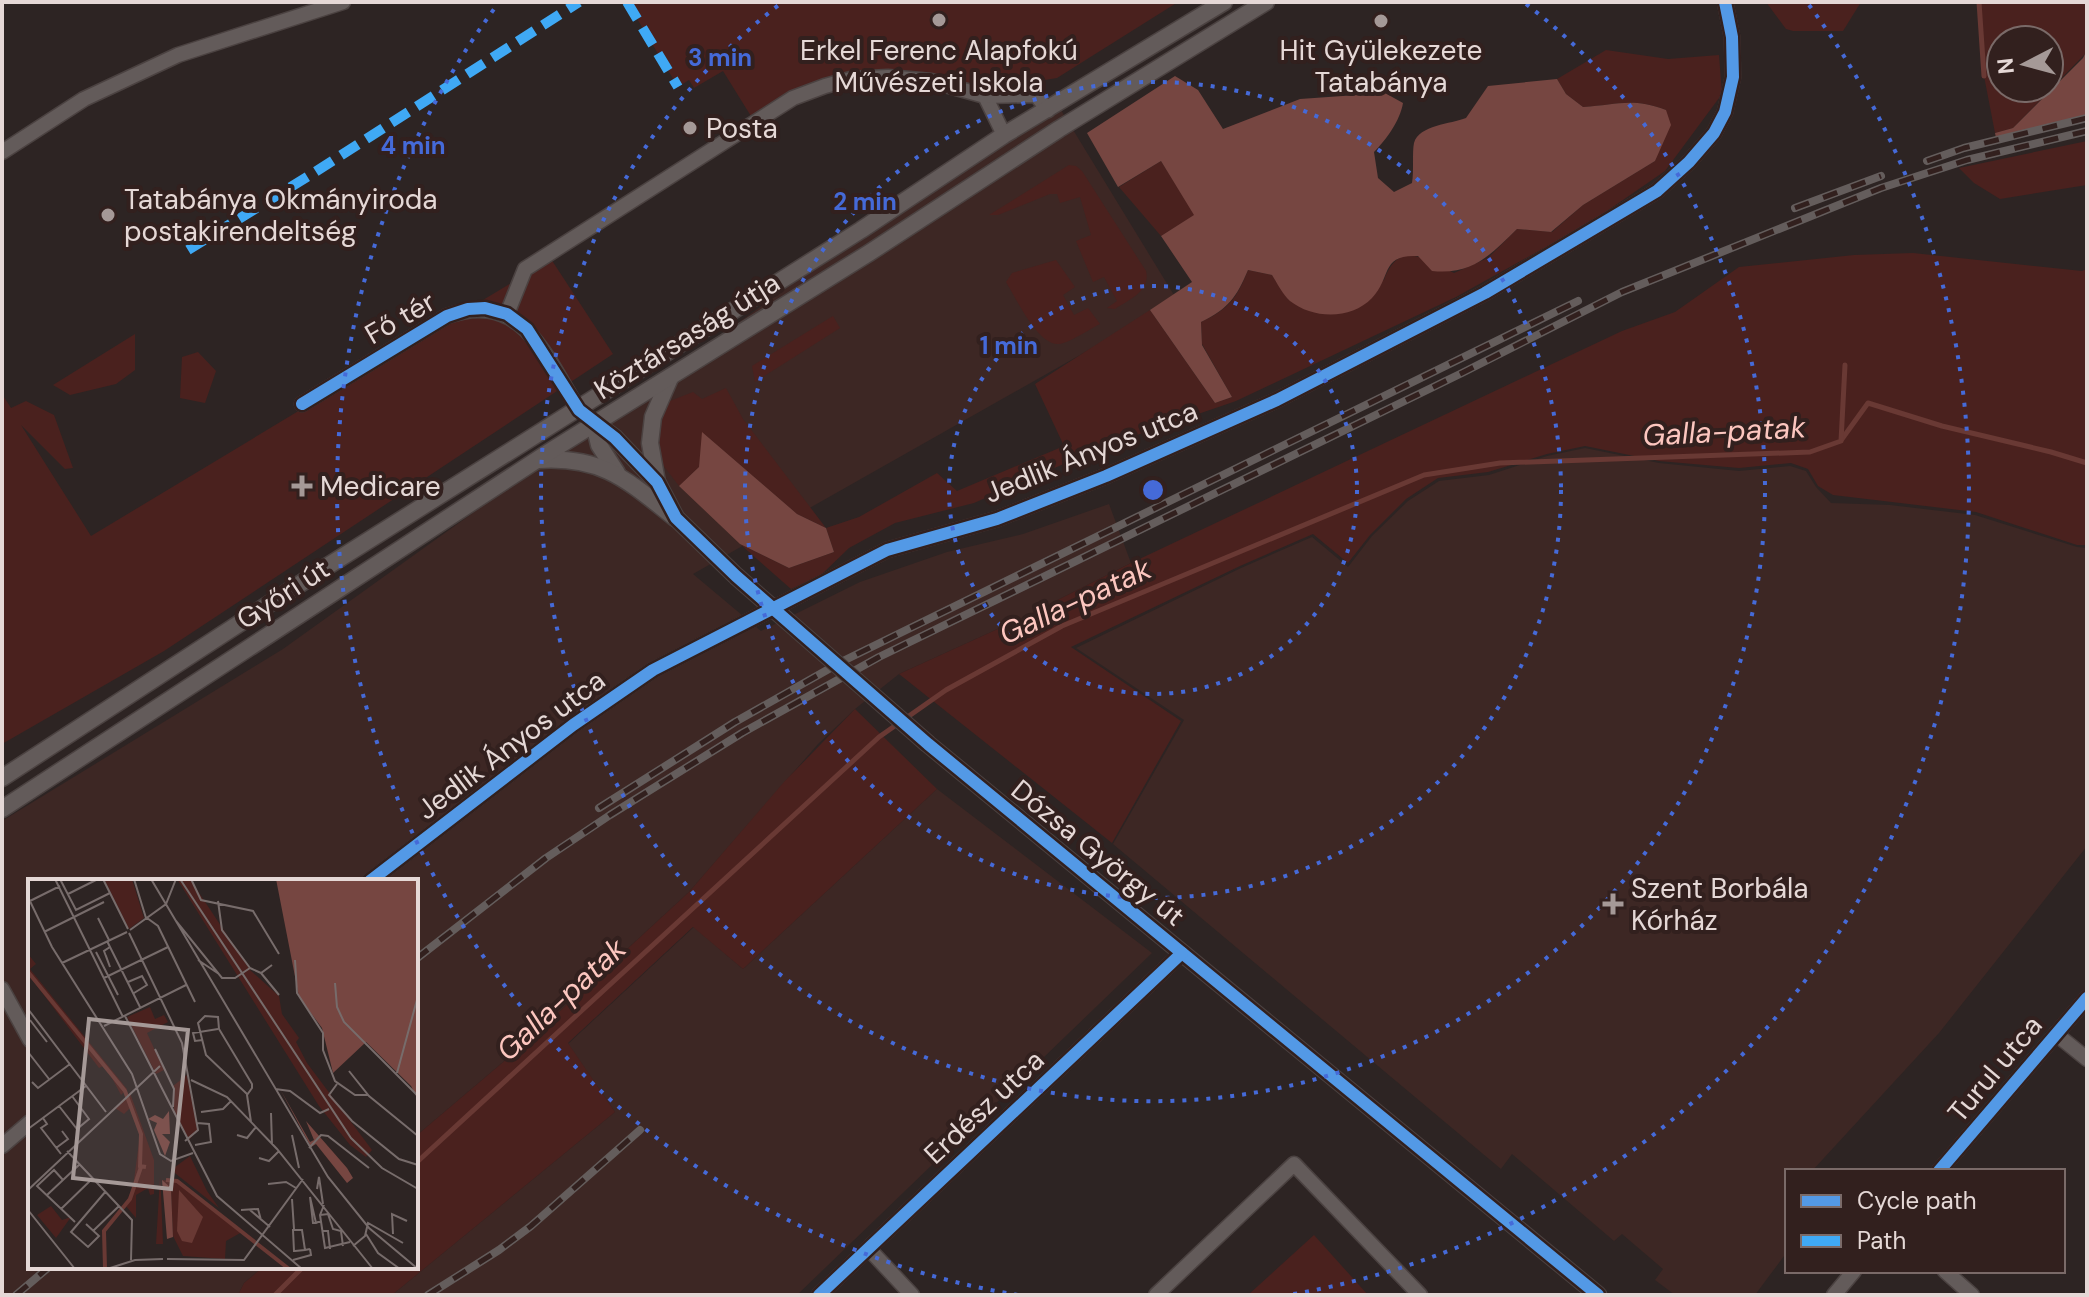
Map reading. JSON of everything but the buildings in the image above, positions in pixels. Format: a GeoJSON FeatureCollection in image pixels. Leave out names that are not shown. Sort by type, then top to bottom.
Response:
{"type":"FeatureCollection","features":[{"type":"Feature","properties":{"kind":"street"},"geometry":{"type":"LineString","coordinates":[[2,152],[84,99],[178,55],[343,2]]}},
{"type":"Feature","properties":{"kind":"street","name":"Köztársaság útja"},"geometry":{"type":"LineString","coordinates":[[1224,2],[1004,135],[579,410],[594,424],[1059,129],[1266,2]]}},
{"type":"Feature","properties":{"kind":"street","name":"Jedlik Ányos utca"},"geometry":{"type":"LineString","coordinates":[[373,879],[573,725],[653,670],[887,550],[997,519],[1106,476],[1277,400],[1485,293],[1657,191],[1689,162],[1714,133],[1725,112],[1733,77],[1732,37],[1725,2]]}},
{"type":"Feature","properties":{"kind":"street"},"geometry":{"type":"LineString","coordinates":[[579,410],[527,329],[507,314],[525,269],[793,98],[825,86],[851,79],[888,77],[931,81],[985,96],[1036,95],[1048,110]]}},
{"type":"Feature","properties":{"kind":"street"},"geometry":{"type":"LineString","coordinates":[[985,96],[1004,135]]}},
{"type":"Feature","properties":{"kind":"street","name":"Fő tér"},"geometry":{"type":"LineString","coordinates":[[302,404],[447,316],[468,309],[485,308],[507,314]]}},
{"type":"Feature","properties":{"kind":"street"},"geometry":{"type":"LineString","coordinates":[[657,482],[650,443],[653,417],[670,378]]}},
{"type":"Feature","properties":{"kind":"street","name":"Győri út"},"geometry":{"type":"LineString","coordinates":[[2,778],[323,569],[579,410]]}},
{"type":"Feature","properties":{"kind":"street"},"geometry":{"type":"LineString","coordinates":[[594,424],[599,445],[618,474]]}},
{"type":"Feature","properties":{"kind":"street","name":"Győri út"},"geometry":{"type":"LineString","coordinates":[[2,809],[594,424]]}},
{"type":"Feature","properties":{"kind":"street","name":"Dózsa György út"},"geometry":{"type":"LineString","coordinates":[[594,424],[615,438],[657,482],[676,518],[736,576],[928,744],[1598,1295]]}},
{"type":"Feature","properties":{"kind":"street"},"geometry":{"type":"LineString","coordinates":[[537,460],[580,460],[618,474],[676,518]]}},
{"type":"Feature","properties":{"kind":"street","name":"Erdész utca"},"geometry":{"type":"LineString","coordinates":[[819,1295],[1182,953]]}},
{"type":"Feature","properties":{"kind":"street"},"geometry":{"type":"LineString","coordinates":[[2,989],[28,1036]]}},
{"type":"Feature","properties":{"kind":"street","name":"Turul utca"},"geometry":{"type":"LineString","coordinates":[[1941,1169],[2087,998]]}},
{"type":"Feature","properties":{"kind":"street"},"geometry":{"type":"LineString","coordinates":[[2056,1034],[2087,1059]]}},
{"type":"Feature","properties":{"kind":"street"},"geometry":{"type":"LineString","coordinates":[[2,1146],[28,1124]]}},
{"type":"Feature","properties":{"kind":"street"},"geometry":{"type":"LineString","coordinates":[[1156,1295],[1294,1164],[1420,1295]]}},
{"type":"Feature","properties":{"kind":"street"},"geometry":{"type":"LineString","coordinates":[[869,1249],[912,1295]]}},
{"type":"Feature","properties":{"kind":"street"},"geometry":{"type":"LineString","coordinates":[[1834,1295],[1852,1273]]}},
{"type":"Feature","properties":{"kind":"street"},"geometry":{"type":"LineString","coordinates":[[1947,1273],[1972,1295]]}},
{"type":"Feature","properties":{"kind":"shaded area"},"geometry":{"type":"Polygon","coordinates":[[[627,2],[1178,2],[1057,78],[1016,78],[1008,94],[931,81],[851,79],[754,121],[723,71],[694,88],[689,80],[678,87],[627,2]]]}},
{"type":"Feature","properties":{"kind":"shaded area"},"geometry":{"type":"Polygon","coordinates":[[[1766,2],[1861,2],[1843,31],[1793,31],[1786,29],[1766,2]]]}},
{"type":"Feature","properties":{"kind":"shaded area"},"geometry":{"type":"Polygon","coordinates":[[[1979,2],[2087,2],[2085,54],[2065,75],[2065,24],[1985,24],[1985,81],[1979,2]]]}},
{"type":"Feature","properties":{"kind":"shaded area"},"geometry":{"type":"Polygon","coordinates":[[[1606,50],[1668,59],[1719,55],[1722,94],[1665,171],[1591,222],[1456,297],[1236,401],[1105,446],[974,503],[895,523],[849,548],[821,575],[791,589],[740,544],[789,568],[834,552],[826,528],[859,517],[937,473],[957,491],[1064,446],[1035,384],[1150,310],[1215,403],[1232,397],[1202,344],[1201,322],[1231,302],[1248,270],[1272,275],[1289,300],[1384,280],[1390,267],[1405,256],[1423,258],[1454,273],[1488,258],[1517,229],[1552,232],[1583,205],[1655,161],[1666,110],[1633,103],[1583,107],[1566,94],[1557,79],[1606,50]]]}},
{"type":"Feature","properties":{"kind":"shaded area"},"geometry":{"type":"Polygon","coordinates":[[[2087,50],[2087,115],[1996,138],[1995,133],[2013,128],[2037,104],[2065,104],[2065,76],[2087,50]]]}},
{"type":"Feature","properties":{"kind":"shaded area"},"geometry":{"type":"Polygon","coordinates":[[[1175,76],[1198,90],[1223,129],[1300,99],[1385,93],[1403,103],[1392,130],[1374,152],[1378,178],[1394,192],[1412,183],[1413,147],[1417,137],[1429,129],[1466,118],[1488,86],[1557,79],[1566,94],[1583,107],[1624,103],[1654,106],[1666,110],[1671,125],[1655,161],[1583,205],[1551,232],[1517,229],[1489,255],[1459,270],[1432,271],[1418,256],[1398,259],[1388,268],[1372,298],[1354,310],[1321,314],[1299,307],[1290,301],[1272,275],[1248,270],[1230,301],[1201,322],[1202,345],[1232,397],[1215,403],[1150,310],[1192,282],[1161,236],[1194,215],[1161,161],[1118,187],[1087,133],[1175,76]]]}},
{"type":"Feature","properties":{"kind":"shaded area"},"geometry":{"type":"Polygon","coordinates":[[[1053,97],[1177,300],[693,574],[761,631],[860,582],[947,552],[1023,534],[1109,504],[1131,563],[1022,618],[899,674],[855,709],[818,744],[689,892],[521,1047],[418,1134],[418,879],[28,879],[28,1269],[261,1269],[244,1283],[238,1295],[2,1295],[2,821],[283,649],[1053,97]]]}},
{"type":"Feature","properties":{"kind":"shaded area"},"geometry":{"type":"Polygon","coordinates":[[[1989,104],[2036,104],[2013,128],[1995,133],[1989,104]]]}},
{"type":"Feature","properties":{"kind":"shaded area"},"geometry":{"type":"Polygon","coordinates":[[[2087,141],[2087,185],[2000,199],[1974,183],[1959,168],[2087,141]]]}},
{"type":"Feature","properties":{"kind":"shaded area"},"geometry":{"type":"Polygon","coordinates":[[[1161,161],[1195,215],[1161,236],[1119,187],[1161,161]]]}},
{"type":"Feature","properties":{"kind":"shaded area"},"geometry":{"type":"Polygon","coordinates":[[[1069,165],[1082,171],[1146,271],[1147,278],[1142,289],[1115,309],[1107,308],[1117,301],[1104,277],[1093,282],[1076,241],[1091,235],[1080,197],[1060,203],[1057,194],[1050,194],[998,215],[989,215],[1069,165]]]}},
{"type":"Feature","properties":{"kind":"shaded area"},"geometry":{"type":"Polygon","coordinates":[[[1913,253],[2082,271],[2087,269],[2087,545],[2077,545],[1976,512],[1833,495],[1818,486],[1808,469],[1791,463],[1739,468],[1659,461],[1585,446],[1488,472],[1438,478],[1406,499],[1370,535],[1348,563],[1313,534],[1071,647],[1181,721],[1112,843],[899,674],[1622,331],[1675,312],[1739,267],[1854,255],[1913,253]]]}},
{"type":"Feature","properties":{"kind":"shaded area"},"geometry":{"type":"Polygon","coordinates":[[[551,259],[613,354],[164,651],[2,744],[2,394],[11,408],[26,401],[54,415],[73,468],[65,469],[21,425],[91,536],[551,259]]]}},
{"type":"Feature","properties":{"kind":"shaded area"},"geometry":{"type":"Polygon","coordinates":[[[1056,260],[1075,287],[1063,295],[1074,315],[1088,308],[1100,324],[1059,344],[1051,343],[1036,329],[1006,282],[1012,273],[1056,260]]]}},
{"type":"Feature","properties":{"kind":"shaded area"},"geometry":{"type":"Polygon","coordinates":[[[833,316],[840,328],[755,382],[752,366],[833,316]]]}},
{"type":"Feature","properties":{"kind":"shaded area"},"geometry":{"type":"Polygon","coordinates":[[[135,334],[135,370],[116,384],[70,395],[53,385],[135,334]]]}},
{"type":"Feature","properties":{"kind":"shaded area"},"geometry":{"type":"Polygon","coordinates":[[[198,352],[216,371],[205,403],[180,398],[182,357],[198,352]]]}},
{"type":"Feature","properties":{"kind":"shaded area"},"geometry":{"type":"Polygon","coordinates":[[[726,388],[743,419],[826,528],[797,514],[703,433],[699,467],[679,486],[663,465],[659,443],[660,414],[670,401],[693,392],[702,399],[726,388]]]}},
{"type":"Feature","properties":{"kind":"shaded area"},"geometry":{"type":"Polygon","coordinates":[[[702,432],[797,514],[826,528],[834,552],[789,568],[740,544],[679,486],[699,467],[702,432]]]}},
{"type":"Feature","properties":{"kind":"shaded area","name":"Szent Borbála Kórház"},"geometry":{"type":"Polygon","coordinates":[[[1585,448],[1659,463],[1739,471],[1790,466],[1806,471],[1831,503],[1890,505],[1975,515],[2087,548],[2087,846],[1939,1033],[1814,1169],[1785,1169],[1785,1255],[1755,1295],[1675,1295],[1655,1280],[1663,1269],[1622,1234],[1614,1241],[1512,1154],[1501,1169],[1113,844],[1184,720],[1076,648],[1312,537],[1348,567],[1372,536],[1408,501],[1439,481],[1489,475],[1547,456],[1585,448]]]}},
{"type":"Feature","properties":{"kind":"shaded area"},"geometry":{"type":"Polygon","coordinates":[[[855,709],[937,789],[743,969],[693,927],[568,1043],[615,1112],[392,1295],[238,1295],[244,1283],[261,1269],[418,1269],[418,1134],[521,1047],[689,892],[784,782],[855,709]]]}},
{"type":"Feature","properties":{"kind":"shaded area"},"geometry":{"type":"Polygon","coordinates":[[[937,789],[1152,953],[797,1295],[392,1295],[615,1112],[568,1044],[694,927],[743,969],[937,789]]]}},
{"type":"Feature","properties":{"kind":"shaded area"},"geometry":{"type":"Polygon","coordinates":[[[1314,1235],[1368,1295],[1248,1295],[1314,1235]]]}},
{"type":"Feature","properties":{"kind":"waterway","name":"Galla-patak"},"geometry":{"type":"LineString","coordinates":[[1979,2],[1984,76]]}},
{"type":"Feature","properties":{"kind":"waterway","name":"Galla-patak"},"geometry":{"type":"LineString","coordinates":[[418,1161],[879,737],[946,690],[1062,626],[1424,475],[1500,463],[1810,452],[1841,441],[1845,365]]}},
{"type":"Feature","properties":{"kind":"waterway"},"geometry":{"type":"LineString","coordinates":[[1842,439],[1868,403],[1942,426],[2087,463]]}},
{"type":"Feature","properties":{"kind":"waterway","name":"Galla-patak"},"geometry":{"type":"LineString","coordinates":[[275,1295],[301,1269]]}},
{"type":"Feature","properties":{"kind":"railway"},"geometry":{"type":"LineString","coordinates":[[1927,161],[1964,148],[2087,118]]}},
{"type":"Feature","properties":{"kind":"railway"},"geometry":{"type":"LineString","coordinates":[[418,957],[546,858],[610,815],[742,733],[879,657],[1622,292],[1881,188],[1967,160],[2087,131]]}},
{"type":"Feature","properties":{"kind":"railway"},"geometry":{"type":"LineString","coordinates":[[1795,208],[1881,176]]}},
{"type":"Feature","properties":{"kind":"railway"},"geometry":{"type":"LineString","coordinates":[[599,808],[735,722],[843,661],[1578,301]]}},
{"type":"Feature","properties":{"kind":"railway"},"geometry":{"type":"LineString","coordinates":[[428,1295],[531,1226],[640,1130]]}},
{"type":"Feature","properties":{"kind":"railway"},"geometry":{"type":"LineString","coordinates":[[16,1295],[47,1269]]}},
{"type":"Feature","properties":{"kind":"marked path"},"geometry":{"type":"LineString","coordinates":[[188,250],[579,2]]}},
{"type":"Feature","properties":{"kind":"marked path"},"geometry":{"type":"LineString","coordinates":[[627,2],[678,87]]}},
{"type":"Feature","properties":{"kind":"cycle path"},"geometry":{"type":"LineString","coordinates":[[373,879],[573,725],[653,670],[887,550],[997,519],[1106,476],[1277,400],[1485,293],[1657,191],[1689,162],[1714,133],[1725,112],[1733,77],[1732,37],[1725,2]]}},
{"type":"Feature","properties":{"kind":"cycle path"},"geometry":{"type":"LineString","coordinates":[[302,404],[447,316],[468,309],[485,308],[507,314],[527,329],[579,410],[615,438],[657,482],[676,518],[736,576],[928,744],[1598,1295]]}},
{"type":"Feature","properties":{"kind":"cycle path"},"geometry":{"type":"LineString","coordinates":[[819,1295],[1182,953]]}},
{"type":"Feature","properties":{"kind":"cycle path"},"geometry":{"type":"LineString","coordinates":[[1941,1169],[2087,998]]}},
{"type":"Feature","properties":{"kind":"place","name":"Erkel Ferenc Alapfokú Művészeti Iskola"},"geometry":{"type":"Point","coordinates":[939,20]}},
{"type":"Feature","properties":{"kind":"place","name":"Hit Gyülekezete Tatabánya"},"geometry":{"type":"Point","coordinates":[1381,21]}},
{"type":"Feature","properties":{"kind":"place","name":"Posta"},"geometry":{"type":"Point","coordinates":[690,128]}},
{"type":"Feature","properties":{"kind":"place","name":"Tatabánya Okmányiroda postakirendeltség"},"geometry":{"type":"Point","coordinates":[108,215]}},
{"type":"Feature","properties":{"kind":"place","name":"Medicare"},"geometry":{"type":"Point","coordinates":[302,486]}},
{"type":"Feature","properties":{"kind":"place","name":"Szent Borbála Kórház"},"geometry":{"type":"Point","coordinates":[1613,904]}}]}
